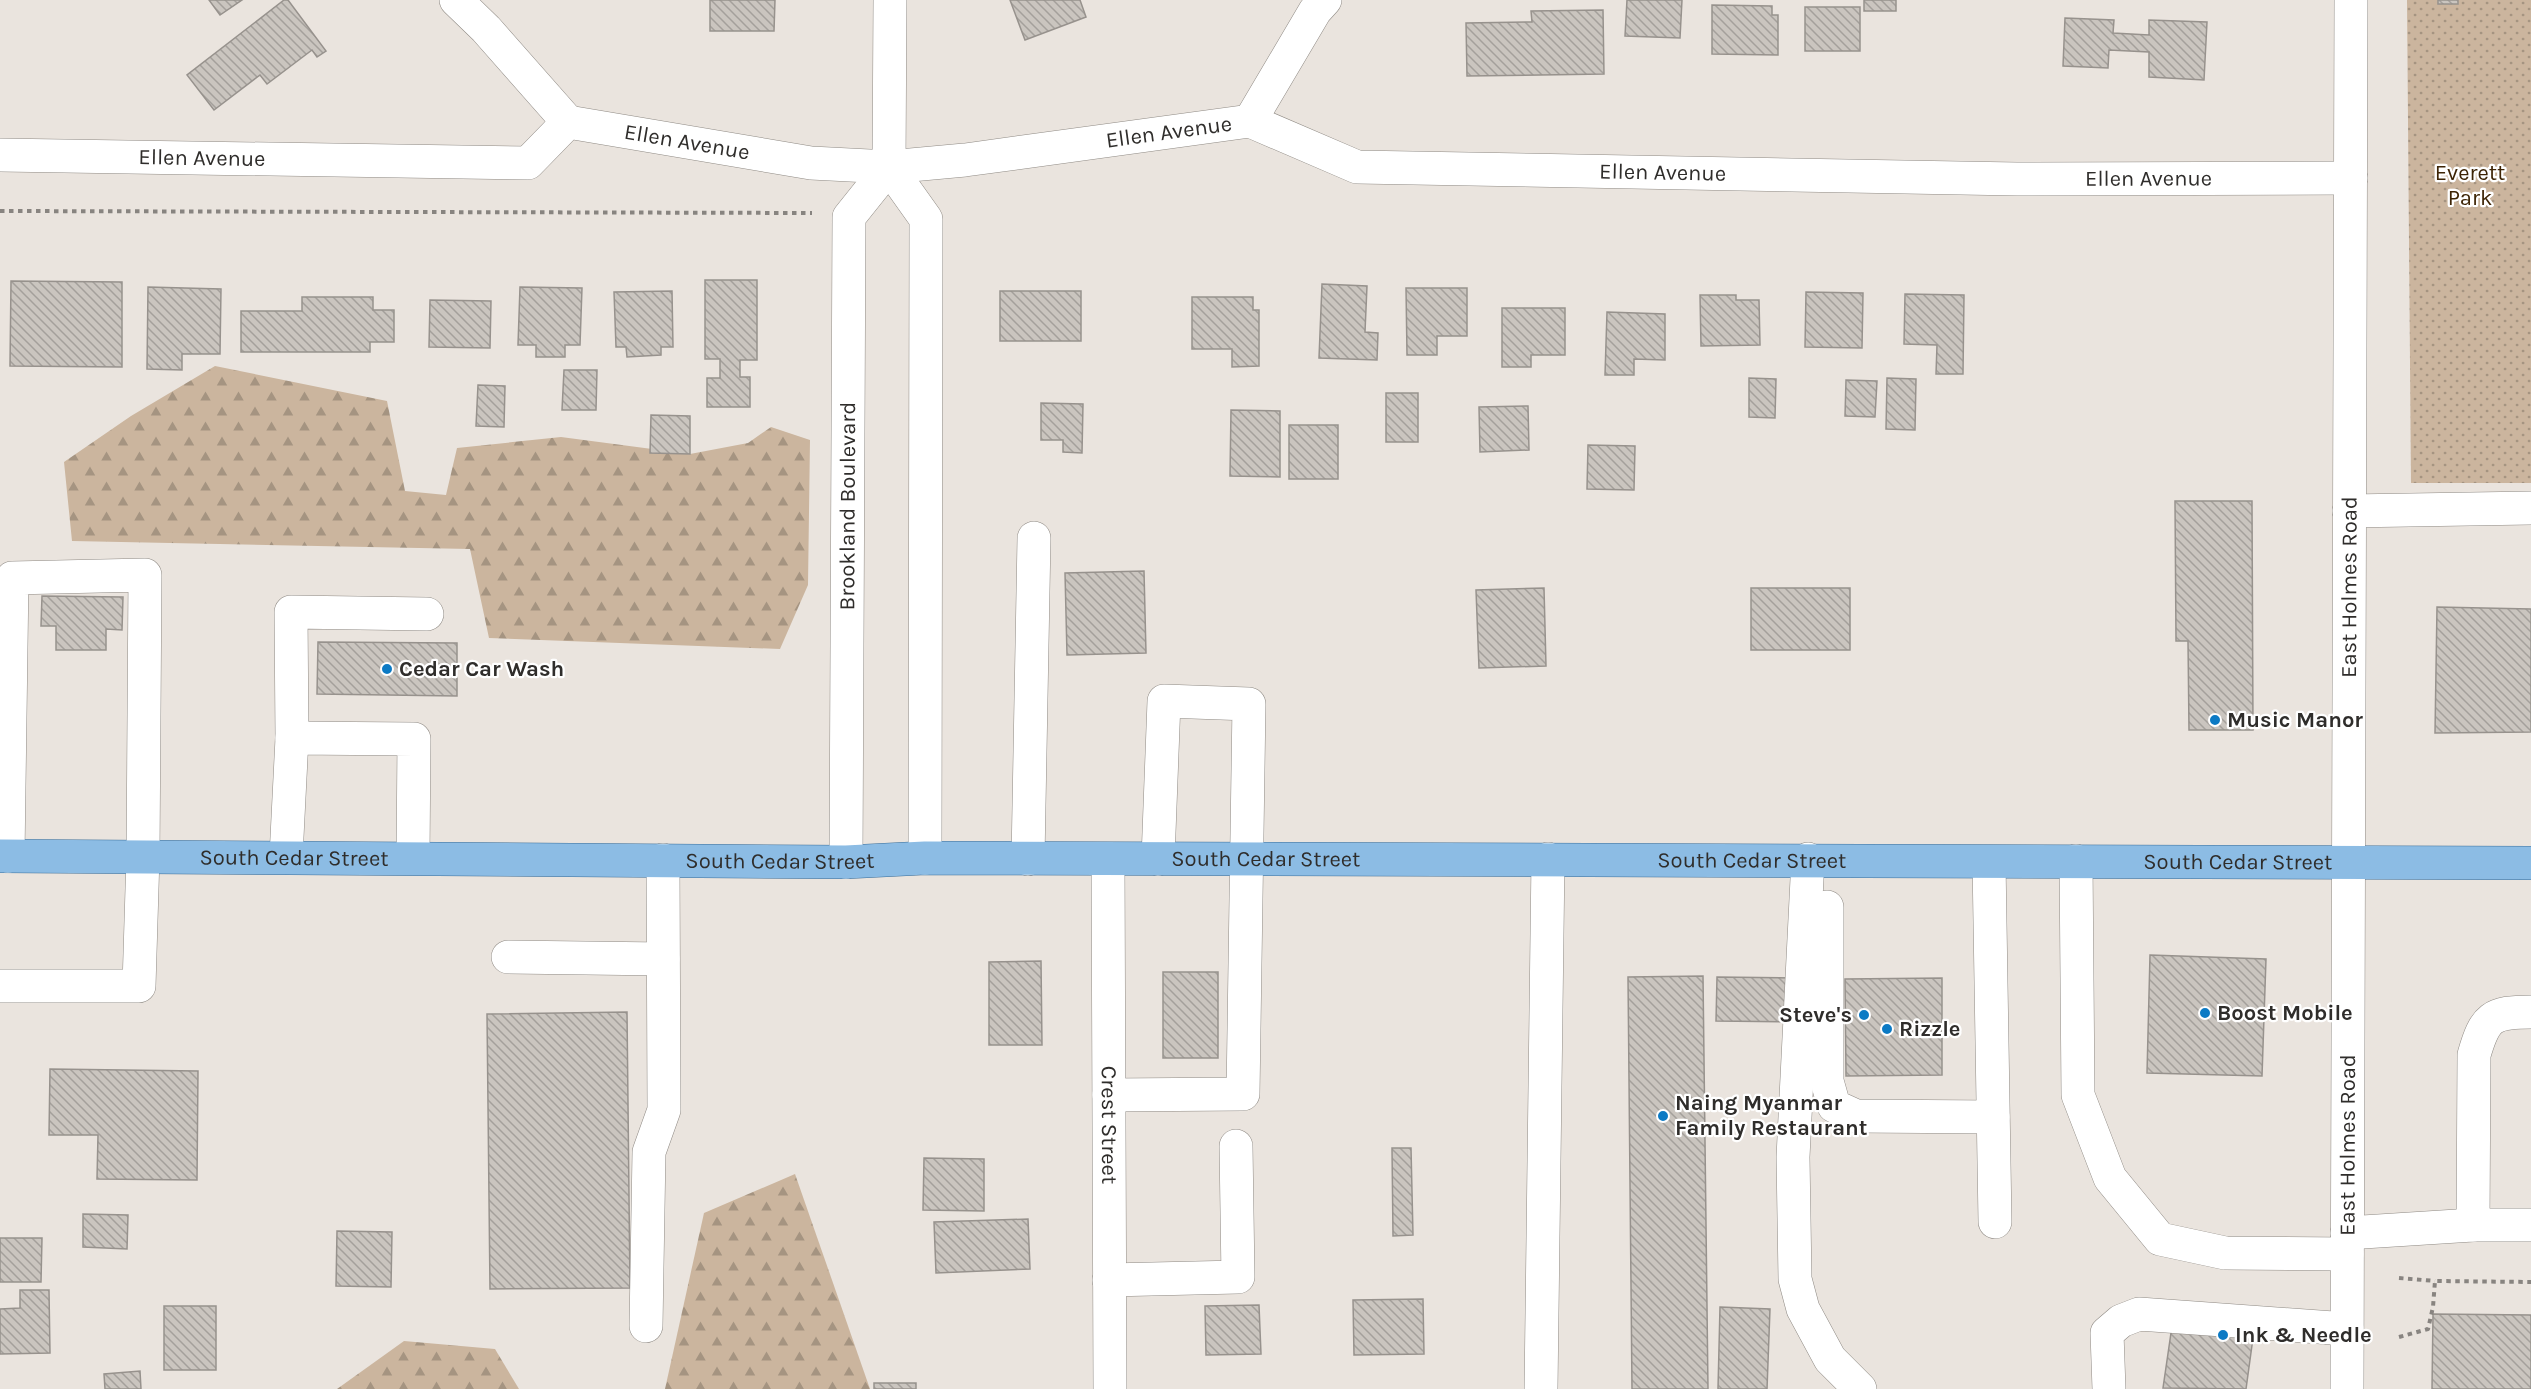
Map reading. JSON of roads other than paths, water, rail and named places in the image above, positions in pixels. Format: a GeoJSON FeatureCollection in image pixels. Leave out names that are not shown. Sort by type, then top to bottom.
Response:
{"type":"FeatureCollection","features":[{"type":"Feature","properties":{"kind":"main road","name":"South Cedar Street"},"geometry":{"type":"LineString","coordinates":[[4,856],[846,862],[925,858],[2531,863]]}},
{"type":"Feature","properties":{"kind":"street"},"geometry":{"type":"LineString","coordinates":[[456,0],[486,29],[568,122]]}},
{"type":"Feature","properties":{"kind":"street"},"geometry":{"type":"LineString","coordinates":[[890,0],[889,166],[926,219],[925,858]]}},
{"type":"Feature","properties":{"kind":"street"},"geometry":{"type":"LineString","coordinates":[[1250,121],[1315,11],[1325,0]]}},
{"type":"Feature","properties":{"kind":"street","name":"East Holmes Road"},"geometry":{"type":"LineString","coordinates":[[2347,1389],[2351,0]]}},
{"type":"Feature","properties":{"kind":"street","name":"Ellen Avenue"},"geometry":{"type":"LineString","coordinates":[[0,155],[528,163],[568,122],[811,163],[889,166],[965,160],[1250,121],[1357,167],[2017,179],[2351,178]]}},
{"type":"Feature","properties":{"kind":"street","name":"Brookland Boulevard"},"geometry":{"type":"LineString","coordinates":[[846,862],[849,217],[889,166]]}},
{"type":"Feature","properties":{"kind":"street"},"geometry":{"type":"LineString","coordinates":[[2349,511],[2531,508]]}},
{"type":"Feature","properties":{"kind":"street"},"geometry":{"type":"LineString","coordinates":[[1028,859],[1034,538]]}},
{"type":"Feature","properties":{"kind":"street"},"geometry":{"type":"LineString","coordinates":[[0,986],[139,986],[143,856],[145,575],[12,578],[4,856]]}},
{"type":"Feature","properties":{"kind":"street"},"geometry":{"type":"LineString","coordinates":[[286,857],[292,738],[291,612],[427,614]]}},
{"type":"Feature","properties":{"kind":"street"},"geometry":{"type":"LineString","coordinates":[[1109,1095],[1243,1094],[1249,704],[1164,701],[1158,859]]}},
{"type":"Feature","properties":{"kind":"street"},"geometry":{"type":"LineString","coordinates":[[292,738],[414,739],[413,858]]}},
{"type":"Feature","properties":{"kind":"street","name":"Crest Street"},"geometry":{"type":"LineString","coordinates":[[1108,859],[1110,1389]]}},
{"type":"Feature","properties":{"kind":"street"},"geometry":{"type":"LineString","coordinates":[[1541,1389],[1548,859]]}},
{"type":"Feature","properties":{"kind":"street"},"geometry":{"type":"LineString","coordinates":[[646,1326],[649,1152],[664,1110],[663,860]]}},
{"type":"Feature","properties":{"kind":"street"},"geometry":{"type":"LineString","coordinates":[[1817,860],[1827,1082],[1834,1106],[1856,1116],[1993,1117]]}},
{"type":"Feature","properties":{"kind":"street"},"geometry":{"type":"LineString","coordinates":[[1817,860],[1793,1157],[1795,1279],[1803,1309],[1830,1359],[1860,1389]]}},
{"type":"Feature","properties":{"kind":"street"},"geometry":{"type":"LineString","coordinates":[[2076,861],[2078,1095],[2110,1178],[2160,1239],[2225,1253],[2347,1244],[2473,1225],[2531,1225]]}},
{"type":"Feature","properties":{"kind":"street"},"geometry":{"type":"LineString","coordinates":[[1989,862],[1995,1222]]}},
{"type":"Feature","properties":{"kind":"street"},"geometry":{"type":"LineString","coordinates":[[508,957],[663,959]]}},
{"type":"Feature","properties":{"kind":"street"},"geometry":{"type":"LineString","coordinates":[[2473,1225],[2474,1055],[2490,1020],[2506,1012],[2531,1012]]}},
{"type":"Feature","properties":{"kind":"street"},"geometry":{"type":"LineString","coordinates":[[1109,1280],[1238,1277],[1236,1146]]}},
{"type":"Feature","properties":{"kind":"street"},"geometry":{"type":"LineString","coordinates":[[2109,1389],[2108,1334],[2121,1321],[2139,1314],[2347,1329]]}},
{"type":"Feature","properties":{"kind":"place","name":"Cedar Car Wash"},"geometry":{"type":"Point","coordinates":[387,669]}},
{"type":"Feature","properties":{"kind":"place","name":"Music Manor"},"geometry":{"type":"Point","coordinates":[2215,720]}},
{"type":"Feature","properties":{"kind":"place","name":"Boost Mobile"},"geometry":{"type":"Point","coordinates":[2205,1013]}},
{"type":"Feature","properties":{"kind":"place","name":"Steve's"},"geometry":{"type":"Point","coordinates":[1864,1015]}},
{"type":"Feature","properties":{"kind":"place","name":"Rizzle"},"geometry":{"type":"Point","coordinates":[1887,1029]}},
{"type":"Feature","properties":{"kind":"place","name":"Naing Myanmar Family Restaurant"},"geometry":{"type":"Point","coordinates":[1663,1116]}},
{"type":"Feature","properties":{"kind":"place","name":"Ink & Needle"},"geometry":{"type":"Point","coordinates":[2223,1335]}},
{"type":"Feature","properties":{"kind":"park label","name":"Everett Park"},"geometry":{"type":"Point","coordinates":[2470,186]}}]}
